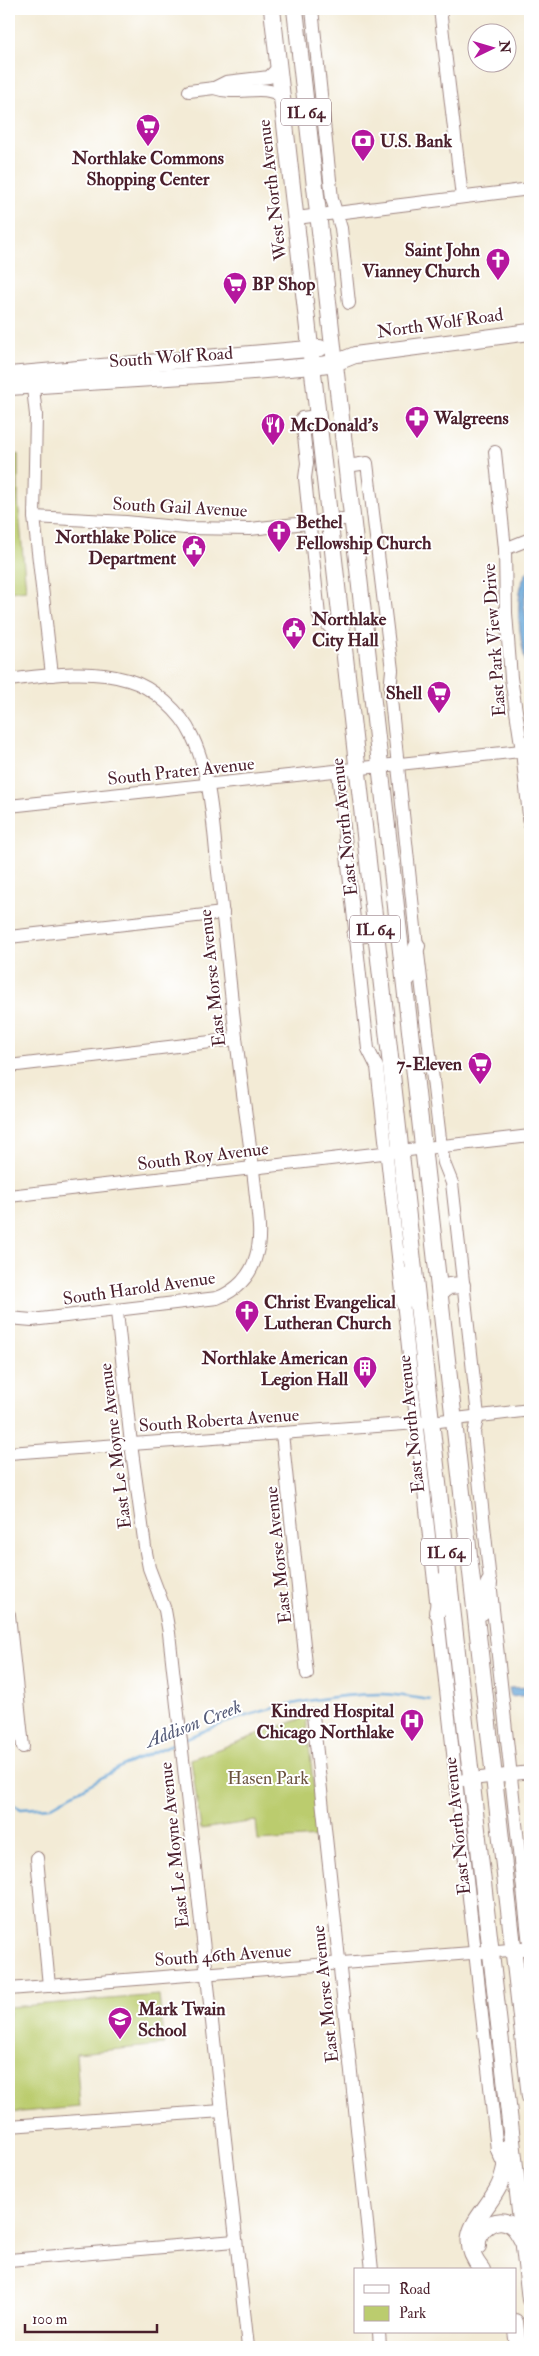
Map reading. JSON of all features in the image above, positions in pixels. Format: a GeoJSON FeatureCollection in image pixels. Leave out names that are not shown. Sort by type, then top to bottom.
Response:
{"type":"FeatureCollection","features":[{"type":"Feature","properties":{"kind":"main road","name":"West North Avenue"},"geometry":{"type":"LineString","coordinates":[[272,9],[313,366]]}},
{"type":"Feature","properties":{"kind":"main road","name":"IL 64"},"geometry":{"type":"LineString","coordinates":[[295,9],[353,518],[389,766],[406,994],[488,1715],[502,1775],[522,1949],[530,2097]]}},
{"type":"Feature","properties":{"kind":"main road","name":"North Wolf Road"},"geometry":{"type":"LineString","coordinates":[[335,364],[356,355],[530,332]]}},
{"type":"Feature","properties":{"kind":"main road","name":"South Wolf Road"},"geometry":{"type":"LineString","coordinates":[[9,387],[32,379],[333,346]]}},
{"type":"Feature","properties":{"kind":"main road","name":"North Wolf Road"},"geometry":{"type":"LineString","coordinates":[[333,346],[356,355]]}},
{"type":"Feature","properties":{"kind":"main road","name":"South Wolf Road"},"geometry":{"type":"LineString","coordinates":[[9,374],[32,379],[216,374],[335,364]]}},
{"type":"Feature","properties":{"kind":"main road","name":"East North Avenue"},"geometry":{"type":"LineString","coordinates":[[313,366],[310,417],[330,521],[376,934],[394,1153],[412,1250],[424,1422],[447,1565],[466,1718],[464,1780],[483,1952],[511,2129],[530,2300]]}},
{"type":"Feature","properties":{"kind":"main road"},"geometry":{"type":"LineString","coordinates":[[355,935],[376,934]]}},
{"type":"Feature","properties":{"kind":"main road"},"geometry":{"type":"LineString","coordinates":[[406,994],[412,959],[417,946]]}},
{"type":"Feature","properties":{"kind":"main road"},"geometry":{"type":"LineString","coordinates":[[403,1302],[407,1289],[412,1250]]}},
{"type":"Feature","properties":{"kind":"main road"},"geometry":{"type":"LineString","coordinates":[[440,1292],[449,1286],[462,1284]]}},
{"type":"Feature","properties":{"kind":"main road"},"geometry":{"type":"LineString","coordinates":[[438,1612],[447,1565]]}},
{"type":"Feature","properties":{"kind":"main road"},"geometry":{"type":"LineString","coordinates":[[479,1634],[485,1593],[489,1583]]}},
{"type":"Feature","properties":{"kind":"main road"},"geometry":{"type":"LineString","coordinates":[[481,2268],[470,2252],[469,2236],[482,2210],[499,2187],[511,2129]]}},
{"type":"Feature","properties":{"kind":"main road"},"geometry":{"type":"LineString","coordinates":[[489,2268],[479,2252],[477,2243],[478,2235],[489,2224],[501,2221],[511,2225],[524,2243]]}},
{"type":"Feature","properties":{"kind":"main road"},"geometry":{"type":"LineString","coordinates":[[516,2330],[518,2347]]}},
{"type":"Feature","properties":{"kind":"street"},"geometry":{"type":"LineString","coordinates":[[312,9],[332,199],[341,228],[349,303]]}},
{"type":"Feature","properties":{"kind":"street"},"geometry":{"type":"LineString","coordinates":[[440,9],[462,197]]}},
{"type":"Feature","properties":{"kind":"street"},"geometry":{"type":"LineString","coordinates":[[188,91],[214,88],[227,93],[265,84],[278,68]]}},
{"type":"Feature","properties":{"kind":"street"},"geometry":{"type":"LineString","coordinates":[[265,84],[282,97]]}},
{"type":"Feature","properties":{"kind":"street"},"geometry":{"type":"LineString","coordinates":[[296,218],[530,189]]}},
{"type":"Feature","properties":{"kind":"street"},"geometry":{"type":"LineString","coordinates":[[32,379],[36,415],[34,517],[52,675]]}},
{"type":"Feature","properties":{"kind":"street"},"geometry":{"type":"LineString","coordinates":[[310,417],[305,478],[319,616],[343,642]]}},
{"type":"Feature","properties":{"kind":"street","name":"East Park View Drive"},"geometry":{"type":"LineString","coordinates":[[495,452],[505,549],[506,613],[511,678],[526,750],[530,825]]}},
{"type":"Feature","properties":{"kind":"street"},"geometry":{"type":"LineString","coordinates":[[347,466],[367,463],[392,670],[389,766],[417,946],[441,1147],[444,1163],[452,1183],[478,1416],[474,1432],[489,1583],[502,1775],[525,1853],[522,1949],[530,1954]]}},
{"type":"Feature","properties":{"kind":"street","name":"South Gail Avenue"},"geometry":{"type":"LineString","coordinates":[[34,517],[126,522],[185,528],[250,529],[353,518]]}},
{"type":"Feature","properties":{"kind":"street"},"geometry":{"type":"LineString","coordinates":[[505,549],[530,539]]}},
{"type":"Feature","properties":{"kind":"street","name":"East Morse Avenue"},"geometry":{"type":"LineString","coordinates":[[9,680],[52,675],[93,674],[128,680],[159,696],[179,716],[192,736],[208,786],[236,1039],[253,1167]]}},
{"type":"Feature","properties":{"kind":"street","name":"South Prater Avenue"},"geometry":{"type":"LineString","coordinates":[[9,806],[358,770],[526,750]]}},
{"type":"Feature","properties":{"kind":"street","name":"East North Avenue"},"geometry":{"type":"LineString","coordinates":[[338,772],[368,1049],[377,1067],[394,1153],[403,1302],[424,1422],[438,1612],[464,1780]]}},
{"type":"Feature","properties":{"kind":"street"},"geometry":{"type":"LineString","coordinates":[[9,937],[223,913]]}},
{"type":"Feature","properties":{"kind":"street"},"geometry":{"type":"LineString","coordinates":[[9,1066],[236,1039]]}},
{"type":"Feature","properties":{"kind":"street","name":"South Roy Avenue"},"geometry":{"type":"LineString","coordinates":[[9,1196],[530,1136]]}},
{"type":"Feature","properties":{"kind":"street","name":"South Harold Avenue"},"geometry":{"type":"LineString","coordinates":[[9,1318],[32,1320],[117,1312],[211,1300],[224,1296],[241,1283],[252,1267],[258,1246],[253,1167]]}},
{"type":"Feature","properties":{"kind":"street","name":"East Le Moyne Avenue"},"geometry":{"type":"LineString","coordinates":[[117,1312],[131,1444],[149,1568],[165,1610],[169,1633],[248,2347]]}},
{"type":"Feature","properties":{"kind":"street","name":"South Roberta Avenue"},"geometry":{"type":"LineString","coordinates":[[9,1453],[424,1422],[530,1410]]}},
{"type":"Feature","properties":{"kind":"street","name":"East Morse Avenue"},"geometry":{"type":"LineString","coordinates":[[282,1433],[308,1674]]}},
{"type":"Feature","properties":{"kind":"street"},"geometry":{"type":"LineString","coordinates":[[9,1615],[23,1747]]}},
{"type":"Feature","properties":{"kind":"street","name":"East Morse Avenue"},"geometry":{"type":"LineString","coordinates":[[313,1716],[372,2268]]}},
{"type":"Feature","properties":{"kind":"street"},"geometry":{"type":"LineString","coordinates":[[464,1780],[530,1772]]}},
{"type":"Feature","properties":{"kind":"street"},"geometry":{"type":"LineString","coordinates":[[37,1858],[49,1986]]}},
{"type":"Feature","properties":{"kind":"street","name":"South 46th Avenue"},"geometry":{"type":"LineString","coordinates":[[9,1989],[522,1949]]}},
{"type":"Feature","properties":{"kind":"street","name":"East North Avenue"},"geometry":{"type":"LineString","coordinates":[[483,1952],[497,2150],[504,2168]]}},
{"type":"Feature","properties":{"kind":"street"},"geometry":{"type":"LineString","coordinates":[[9,2126],[222,2111]]}},
{"type":"Feature","properties":{"kind":"street"},"geometry":{"type":"LineString","coordinates":[[504,2168],[518,2186]]}},
{"type":"Feature","properties":{"kind":"street"},"geometry":{"type":"LineString","coordinates":[[9,2260],[235,2241]]}},
{"type":"Feature","properties":{"kind":"street"},"geometry":{"type":"LineString","coordinates":[[379,2334],[380,2347]]}},
{"type":"Feature","properties":{"kind":"green space"},"geometry":{"type":"Polygon","coordinates":[[[18,454],[18,500],[26,590],[9,592],[9,456],[18,454]]]}},
{"type":"Feature","properties":{"kind":"green space","name":"Hasen Park"},"geometry":{"type":"Polygon","coordinates":[[[306,1717],[319,1837],[258,1841],[256,1821],[201,1829],[191,1759],[306,1717]]]}},
{"type":"Feature","properties":{"kind":"green space"},"geometry":{"type":"Polygon","coordinates":[[[159,1995],[164,2045],[76,2053],[80,2107],[9,2113],[9,2007],[159,1995]]]}},
{"type":"Feature","properties":{"kind":"water"},"geometry":{"type":"Polygon","coordinates":[[[530,569],[530,578],[524,602],[530,644],[530,677],[523,653],[519,605],[520,590],[524,578],[530,569]]]}},
{"type":"Feature","properties":{"kind":"water"},"geometry":{"type":"Polygon","coordinates":[[[530,1687],[530,1695],[511,1697],[509,1688],[530,1687]]]}},
{"type":"Feature","properties":{"kind":"waterway","name":"Addison Creek"},"geometry":{"type":"LineString","coordinates":[[184,1739],[207,1729],[256,1713],[330,1698],[381,1694],[430,1700]]}},
{"type":"Feature","properties":{"kind":"waterway","name":"Addison Creek"},"geometry":{"type":"LineString","coordinates":[[9,1802],[21,1809],[50,1807],[124,1765],[177,1742]]}},
{"type":"Feature","properties":{"kind":"place","name":"Northlake Commons Shopping Center"},"geometry":{"type":"Point","coordinates":[148,147]}},
{"type":"Feature","properties":{"kind":"place","name":"U.S. Bank"},"geometry":{"type":"Point","coordinates":[363,162]}},
{"type":"Feature","properties":{"kind":"place","name":"Saint John Vianney Church"},"geometry":{"type":"Point","coordinates":[498,281]}},
{"type":"Feature","properties":{"kind":"place","name":"BP Shop"},"geometry":{"type":"Point","coordinates":[235,305]}},
{"type":"Feature","properties":{"kind":"place","name":"Walgreens"},"geometry":{"type":"Point","coordinates":[417,439]}},
{"type":"Feature","properties":{"kind":"place","name":"McDonald's"},"geometry":{"type":"Point","coordinates":[273,446]}},
{"type":"Feature","properties":{"kind":"place","name":"Bethel Fellowship Church"},"geometry":{"type":"Point","coordinates":[279,553]}},
{"type":"Feature","properties":{"kind":"place","name":"Northlake Police Department"},"geometry":{"type":"Point","coordinates":[194,568]}},
{"type":"Feature","properties":{"kind":"place","name":"Northlake City Hall"},"geometry":{"type":"Point","coordinates":[294,650]}},
{"type":"Feature","properties":{"kind":"place","name":"Shell"},"geometry":{"type":"Point","coordinates":[439,714]}},
{"type":"Feature","properties":{"kind":"place","name":"7-Eleven"},"geometry":{"type":"Point","coordinates":[480,1085]}},
{"type":"Feature","properties":{"kind":"place","name":"Christ Evangelical Lutheran Church"},"geometry":{"type":"Point","coordinates":[247,1333]}},
{"type":"Feature","properties":{"kind":"place","name":"Northlake American Legion Hall"},"geometry":{"type":"Point","coordinates":[365,1389]}},
{"type":"Feature","properties":{"kind":"place","name":"Kindred Hospital Chicago Northlake"},"geometry":{"type":"Point","coordinates":[412,1742]}},
{"type":"Feature","properties":{"kind":"place","name":"Mark Twain School"},"geometry":{"type":"Point","coordinates":[120,2040]}}]}
